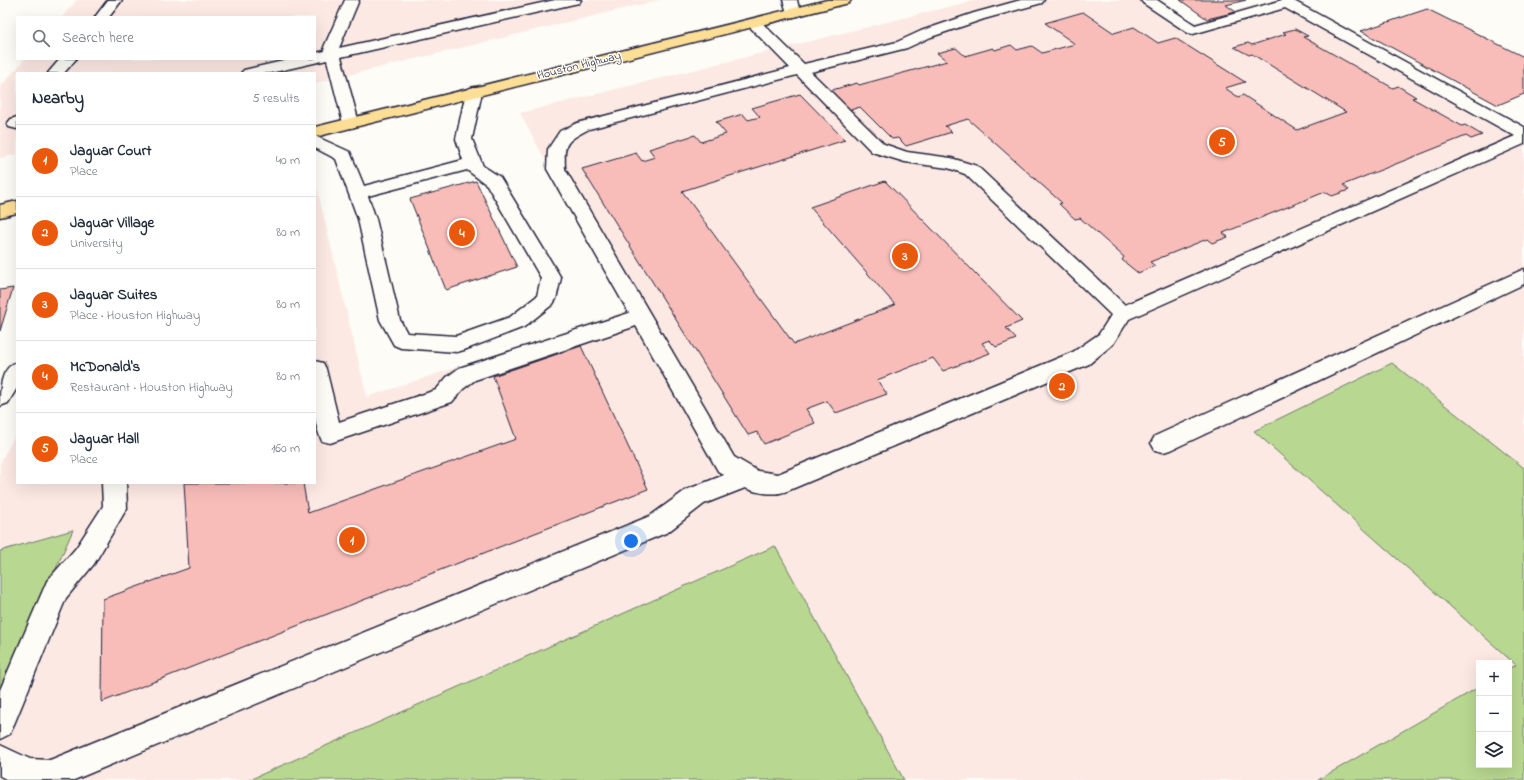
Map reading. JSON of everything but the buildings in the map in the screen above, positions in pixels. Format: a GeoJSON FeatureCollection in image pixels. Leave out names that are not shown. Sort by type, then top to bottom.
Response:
{"type":"FeatureCollection","features":[{"type":"Feature","properties":{"kind":"main road","name":"Houston Highway"},"geometry":{"type":"LineString","coordinates":[[316,132],[754,23],[791,6],[844,0]]}},
{"type":"Feature","properties":{"kind":"main road"},"geometry":{"type":"LineString","coordinates":[[0,211],[16,207]]}},
{"type":"Feature","properties":{"kind":"lane"},"geometry":{"type":"LineString","coordinates":[[103,16],[115,0]]}},
{"type":"Feature","properties":{"kind":"lane"},"geometry":{"type":"LineString","coordinates":[[351,124],[331,47],[352,0]]}},
{"type":"Feature","properties":{"kind":"lane"},"geometry":{"type":"LineString","coordinates":[[316,59],[574,0]]}},
{"type":"Feature","properties":{"kind":"lane"},"geometry":{"type":"LineString","coordinates":[[1037,0],[979,16],[926,34],[902,45],[583,126],[566,135],[556,149],[556,169],[726,464],[754,481],[779,484],[1081,358],[1106,339],[1122,314],[1524,138]]}},
{"type":"Feature","properties":{"kind":"lane"},"geometry":{"type":"LineString","coordinates":[[1148,0],[1193,30],[1287,3],[1524,134]]}},
{"type":"Feature","properties":{"kind":"lane"},"geometry":{"type":"LineString","coordinates":[[754,23],[878,148],[905,157],[951,163],[971,170],[1122,314]]}},
{"type":"Feature","properties":{"kind":"lane"},"geometry":{"type":"LineString","coordinates":[[57,72],[67,60]]}},
{"type":"Feature","properties":{"kind":"lane"},"geometry":{"type":"LineString","coordinates":[[253,72],[309,60]]}},
{"type":"Feature","properties":{"kind":"lane"},"geometry":{"type":"LineString","coordinates":[[316,142],[344,156],[367,219],[390,320],[401,340],[457,344],[517,322],[546,299],[551,278],[494,181],[475,169],[464,139],[474,92]]}},
{"type":"Feature","properties":{"kind":"lane"},"geometry":{"type":"LineString","coordinates":[[357,193],[473,163]]}},
{"type":"Feature","properties":{"kind":"lane"},"geometry":{"type":"LineString","coordinates":[[1163,443],[1524,276]]}},
{"type":"Feature","properties":{"kind":"lane"},"geometry":{"type":"LineString","coordinates":[[316,373],[330,434],[444,396],[455,383],[467,374],[641,317]]}},
{"type":"Feature","properties":{"kind":"lane"},"geometry":{"type":"LineString","coordinates":[[0,397],[16,372]]}},
{"type":"Feature","properties":{"kind":"lane"},"geometry":{"type":"LineString","coordinates":[[0,760],[28,774],[50,774],[659,524],[695,497],[747,476]]}},
{"type":"Feature","properties":{"kind":"lane"},"geometry":{"type":"LineString","coordinates":[[0,724],[56,590],[85,556],[115,508],[114,484]]}},
{"type":"Feature","properties":{"kind":"shaded area"},"geometry":{"type":"Polygon","coordinates":[[[77,0],[660,0],[316,83],[316,72],[16,72],[16,154],[0,158],[0,87],[24,60],[316,60],[316,16],[63,16],[77,0]]]}},
{"type":"Feature","properties":{"kind":"shaded area"},"geometry":{"type":"Polygon","coordinates":[[[976,0],[1160,0],[1195,22],[1273,0],[1296,0],[1524,125],[1524,780],[0,780],[0,463],[16,434],[16,484],[184,484],[189,568],[103,599],[102,702],[648,489],[581,346],[493,376],[516,439],[308,513],[303,484],[316,484],[316,184],[367,397],[626,311],[520,113],[976,0]],[[1083,12],[1075,44],[1042,53],[1031,46],[1017,50],[1011,45],[995,50],[993,48],[965,56],[955,48],[937,53],[947,61],[859,85],[860,107],[892,139],[951,132],[945,126],[968,119],[1062,203],[1059,205],[1075,219],[1080,218],[1124,257],[1123,260],[1138,273],[1155,266],[1150,262],[1207,239],[1212,243],[1227,237],[1223,233],[1325,192],[1332,196],[1349,190],[1343,185],[1466,136],[1471,139],[1482,135],[1465,125],[1462,126],[1412,98],[1416,96],[1398,87],[1393,88],[1303,37],[1307,35],[1295,29],[1284,32],[1286,34],[1252,45],[1248,43],[1235,47],[1248,55],[1252,54],[1346,112],[1297,130],[1244,95],[1238,97],[1225,88],[1244,82],[1175,38],[1158,43],[1134,27],[1114,33],[1083,12]]]}},
{"type":"Feature","properties":{"kind":"green space"},"geometry":{"type":"Polygon","coordinates":[[[1392,363],[1524,468],[1524,780],[1318,780],[1476,689],[1476,768],[1512,768],[1512,667],[1516,665],[1254,431],[1392,363]]]}},
{"type":"Feature","properties":{"kind":"green space"},"geometry":{"type":"Polygon","coordinates":[[[73,530],[0,696],[0,551],[73,530]]]}},
{"type":"Feature","properties":{"kind":"green space"},"geometry":{"type":"Polygon","coordinates":[[[775,546],[904,780],[249,780],[775,546]]]}},
{"type":"Feature","properties":{"kind":"place","name":"Jaguar Hall"},"geometry":{"type":"Point","coordinates":[1222,142]}},
{"type":"Feature","properties":{"kind":"place","name":"McDonald's"},"geometry":{"type":"Point","coordinates":[462,233]}},
{"type":"Feature","properties":{"kind":"place","name":"Jaguar Suites"},"geometry":{"type":"Point","coordinates":[905,256]}},
{"type":"Feature","properties":{"kind":"place","name":"Jaguar Village"},"geometry":{"type":"Point","coordinates":[1062,386]}},
{"type":"Feature","properties":{"kind":"place","name":"Jaguar Court"},"geometry":{"type":"Point","coordinates":[352,540]}}]}
